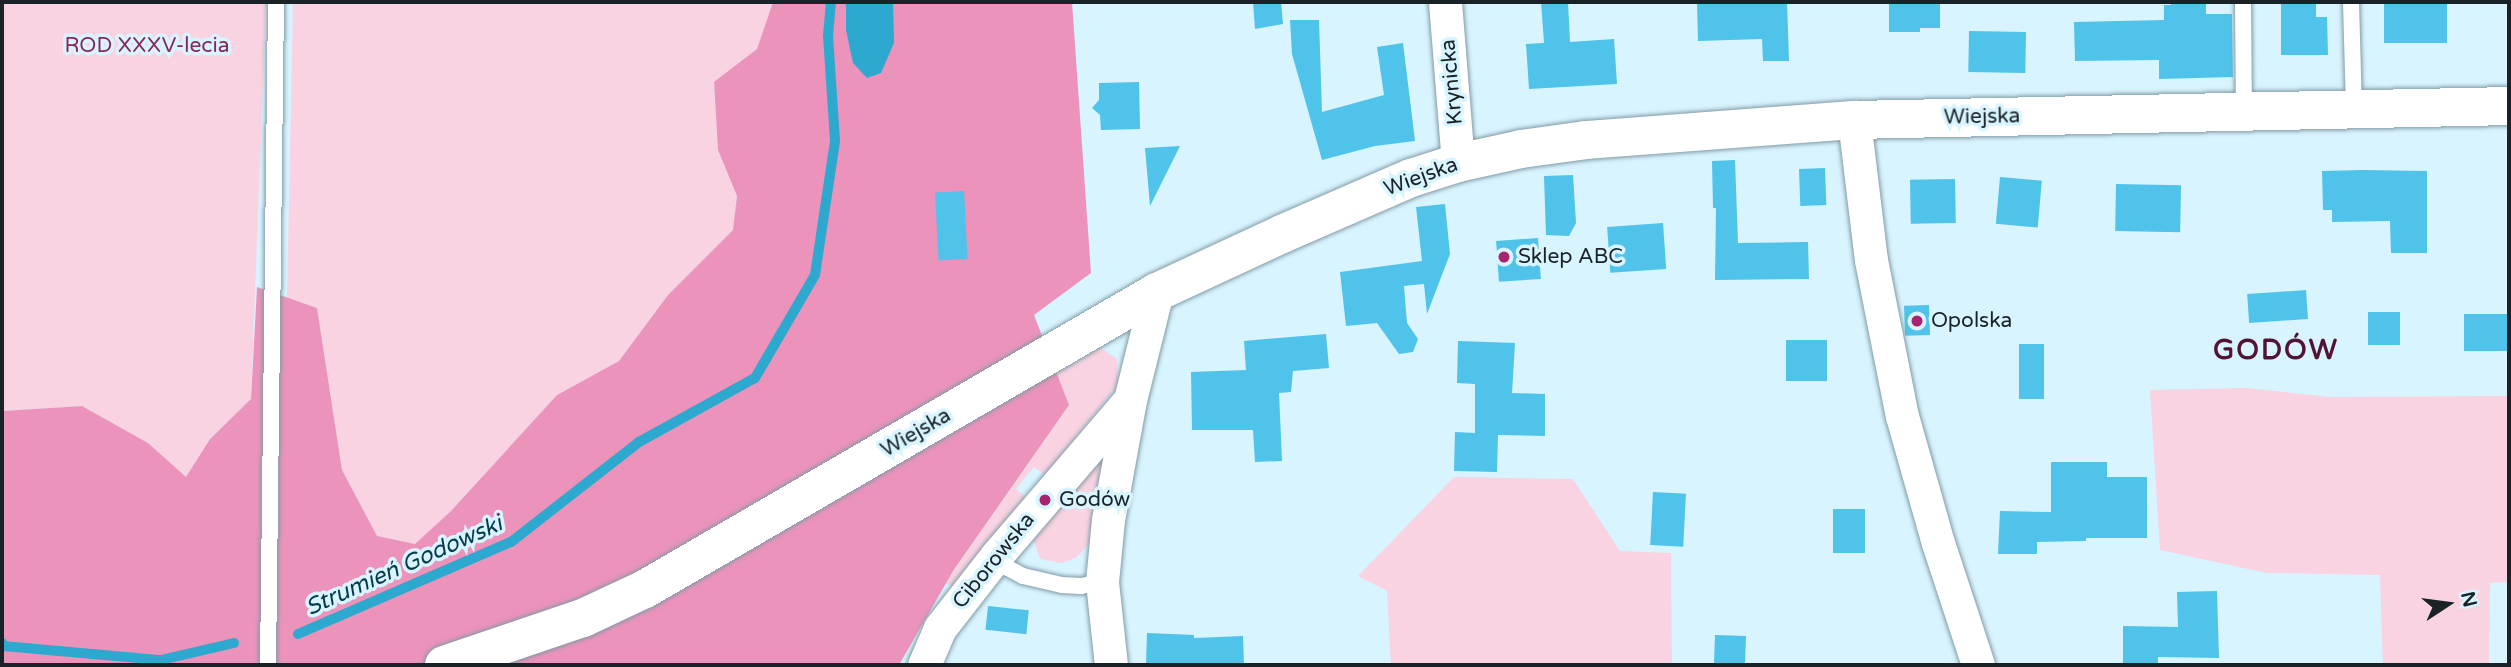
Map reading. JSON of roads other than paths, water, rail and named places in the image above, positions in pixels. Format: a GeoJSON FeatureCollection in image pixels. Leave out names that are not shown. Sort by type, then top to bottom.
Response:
{"type":"FeatureCollection","features":[{"type":"Feature","properties":{"kind":"street","name":"Krynicka"},"geometry":{"type":"LineString","coordinates":[[1445,2],[1458,163]]}},
{"type":"Feature","properties":{"kind":"street","name":"Wiejska"},"geometry":{"type":"LineString","coordinates":[[444,665],[583,618],[645,589],[1157,292],[1282,233],[1411,178],[1458,163],[1521,149],[1587,140],[1854,120],[2509,106]]}},
{"type":"Feature","properties":{"kind":"street"},"geometry":{"type":"LineString","coordinates":[[1854,120],[1871,260],[1902,416],[1938,543],[1978,665]]}},
{"type":"Feature","properties":{"kind":"street"},"geometry":{"type":"LineString","coordinates":[[1111,665],[1102,582],[1108,520],[1129,400],[1157,292]]}},
{"type":"Feature","properties":{"kind":"street","name":"Ciborowska"},"geometry":{"type":"LineString","coordinates":[[924,665],[940,628],[997,555],[1129,400]]}},
{"type":"Feature","properties":{"kind":"lane"},"geometry":{"type":"LineString","coordinates":[[268,665],[276,2]]}},
{"type":"Feature","properties":{"kind":"lane"},"geometry":{"type":"LineString","coordinates":[[2243,2],[2244,112]]}},
{"type":"Feature","properties":{"kind":"lane"},"geometry":{"type":"LineString","coordinates":[[2351,2],[2354,110]]}},
{"type":"Feature","properties":{"kind":"lane"},"geometry":{"type":"LineString","coordinates":[[997,555],[1008,568],[1023,576],[1062,585],[1081,586],[1102,582]]}},
{"type":"Feature","properties":{"kind":"water"},"geometry":{"type":"Polygon","coordinates":[[[846,2],[893,2],[894,43],[881,73],[867,78],[853,63],[846,30],[846,2]]]}},
{"type":"Feature","properties":{"kind":"waterway","name":"Strumień Godowski"},"geometry":{"type":"LineString","coordinates":[[298,634],[511,542],[639,442],[755,378],[815,275],[835,141],[828,36],[831,2]]}},
{"type":"Feature","properties":{"kind":"waterway","name":"Strumień Godowski"},"geometry":{"type":"LineString","coordinates":[[2,643],[3,646],[161,660],[234,643]]}},
{"type":"Feature","properties":{"kind":"place","name":"Sklep ABC"},"geometry":{"type":"Point","coordinates":[1504,257]}},
{"type":"Feature","properties":{"kind":"place","name":"Opolska"},"geometry":{"type":"Point","coordinates":[1917,321]}},
{"type":"Feature","properties":{"kind":"place","name":"Godów"},"geometry":{"type":"Point","coordinates":[1045,500]}},
{"type":"Feature","properties":{"kind":"district","name":"GODÓW"},"geometry":{"type":"Point","coordinates":[2276,350]}},
{"type":"Feature","properties":{"kind":"park label","name":"ROD XXXV-lecia"},"geometry":{"type":"Point","coordinates":[147,46]}}]}
